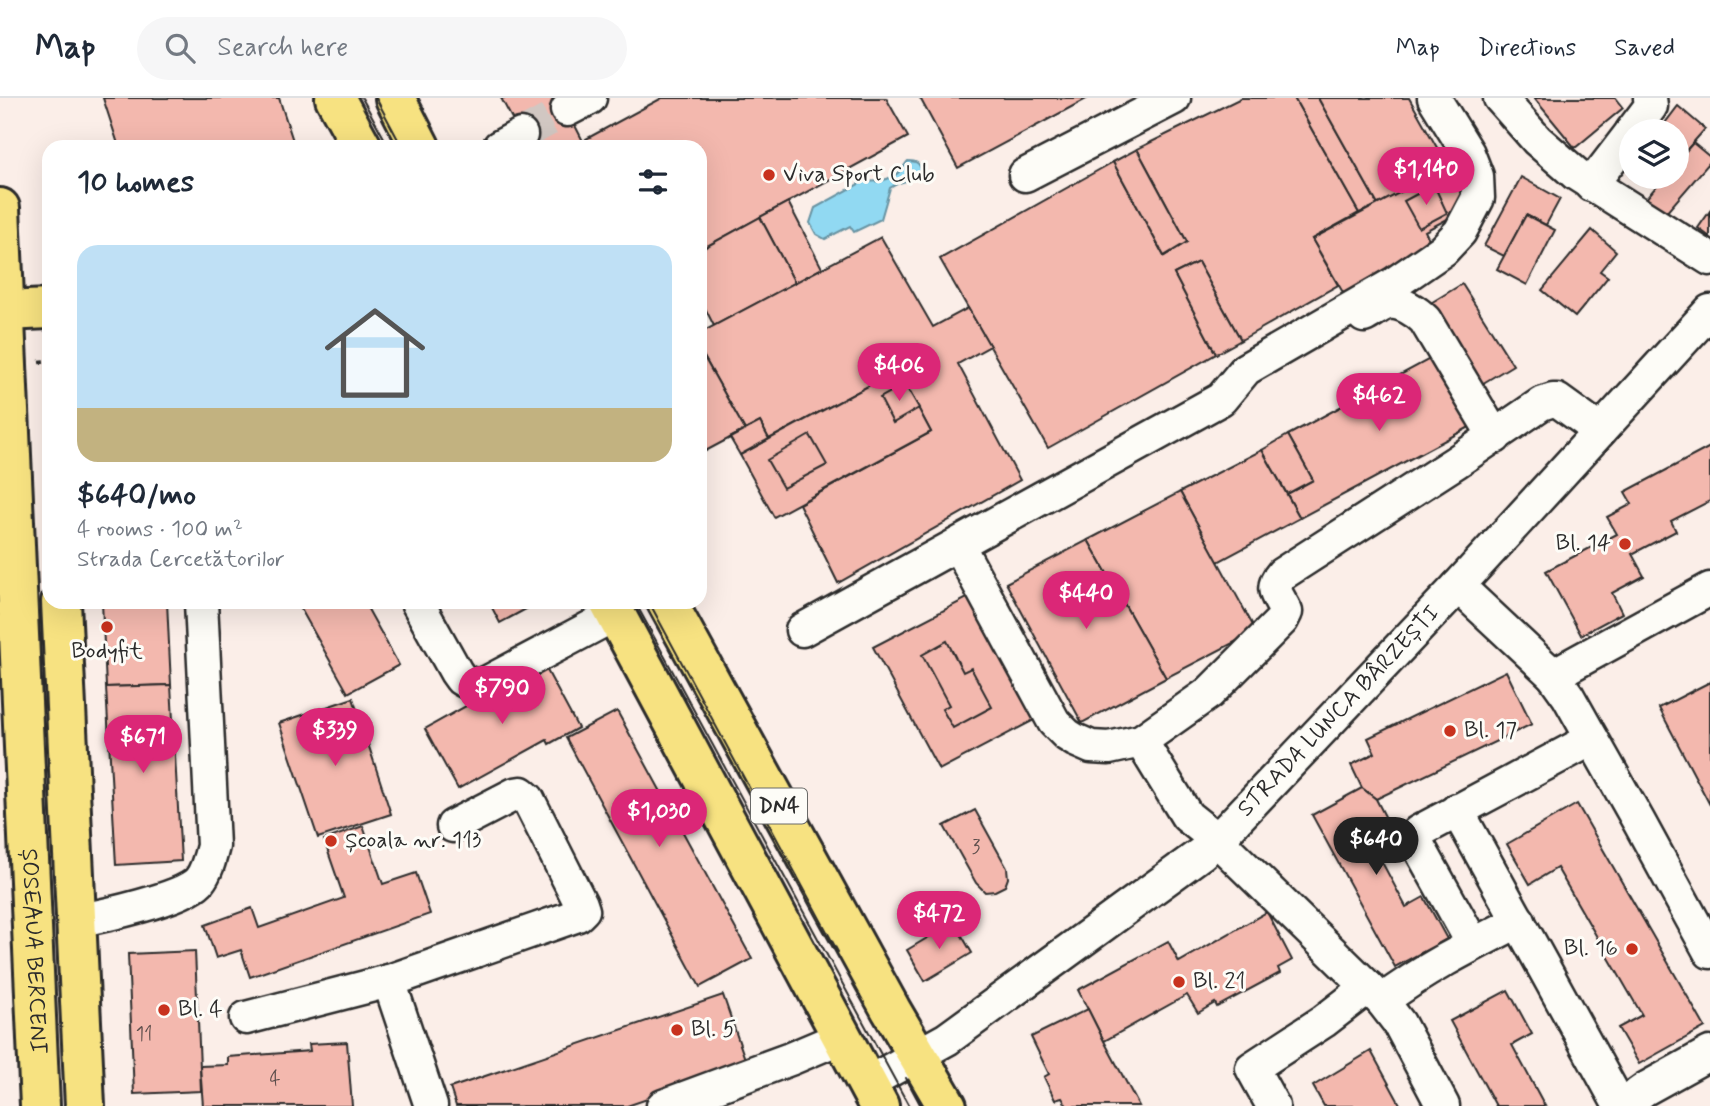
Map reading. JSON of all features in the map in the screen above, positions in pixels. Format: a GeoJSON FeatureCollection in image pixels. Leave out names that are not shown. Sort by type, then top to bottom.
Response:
{"type":"FeatureCollection","features":[{"type":"Feature","properties":{"kind":"main road"},"geometry":{"type":"LineString","coordinates":[[335,98],[358,140]]}},
{"type":"Feature","properties":{"kind":"main road"},"geometry":{"type":"LineString","coordinates":[[395,98],[416,140]]}},
{"type":"Feature","properties":{"kind":"main road","name":"ȘOSEAUA BERCENI"},"geometry":{"type":"LineString","coordinates":[[0,208],[40,1106]]}},
{"type":"Feature","properties":{"kind":"main road"},"geometry":{"type":"LineString","coordinates":[[5,311],[42,309]]}},
{"type":"Feature","properties":{"kind":"main road","name":"ȘOSEAUA BERCENI"},"geometry":{"type":"LineString","coordinates":[[61,609],[85,1106]]}},
{"type":"Feature","properties":{"kind":"main road","name":"DN4"},"geometry":{"type":"LineString","coordinates":[[613,609],[873,1095]]}},
{"type":"Feature","properties":{"kind":"main road","name":"DN4"},"geometry":{"type":"LineString","coordinates":[[671,609],[880,990],[947,1106]]}},
{"type":"Feature","properties":{"kind":"street"},"geometry":{"type":"LineString","coordinates":[[1025,175],[1127,109],[1174,98]]}},
{"type":"Feature","properties":{"kind":"street"},"geometry":{"type":"LineString","coordinates":[[802,630],[1221,399],[1246,369],[1395,283],[1443,250],[1460,232],[1478,198],[1478,176],[1468,153],[1434,98]]}},
{"type":"Feature","properties":{"kind":"street"},"geometry":{"type":"LineString","coordinates":[[1642,119],[1651,106],[1650,98]]}},
{"type":"Feature","properties":{"kind":"street"},"geometry":{"type":"LineString","coordinates":[[1509,109],[1555,157],[1591,185],[1710,258]]}},
{"type":"Feature","properties":{"kind":"street"},"geometry":{"type":"LineString","coordinates":[[1591,185],[1619,149]]}},
{"type":"Feature","properties":{"kind":"street"},"geometry":{"type":"LineString","coordinates":[[1334,318],[1338,326],[1342,327],[1389,303],[1395,303],[1419,315],[1425,320],[1495,437]]}},
{"type":"Feature","properties":{"kind":"street","name":"STRADA LUNCA BÂRZEȘTI"},"geometry":{"type":"LineString","coordinates":[[873,1095],[918,1057],[979,1017],[1217,840],[1458,586],[1710,311]]}},
{"type":"Feature","properties":{"kind":"street"},"geometry":{"type":"LineString","coordinates":[[958,545],[1055,722],[1083,744],[1108,748],[1141,741],[1209,693],[1284,619],[1285,608],[1275,590],[1277,580],[1282,574],[1495,437],[1541,404],[1557,400],[1600,431]]}},
{"type":"Feature","properties":{"kind":"street"},"geometry":{"type":"LineString","coordinates":[[1458,586],[1553,675],[1592,739],[1710,951]]}},
{"type":"Feature","properties":{"kind":"street"},"geometry":{"type":"LineString","coordinates":[[1553,675],[1710,589]]}},
{"type":"Feature","properties":{"kind":"street"},"geometry":{"type":"LineString","coordinates":[[75,921],[176,895],[198,881],[206,870],[213,846],[201,609]]}},
{"type":"Feature","properties":{"kind":"street"},"geometry":{"type":"LineString","coordinates":[[422,609],[456,672],[465,682],[474,686],[486,683],[610,609]]}},
{"type":"Feature","properties":{"kind":"street"},"geometry":{"type":"LineString","coordinates":[[1473,944],[1416,840],[1419,831],[1592,739]]}},
{"type":"Feature","properties":{"kind":"street"},"geometry":{"type":"LineString","coordinates":[[1141,741],[1187,816],[1217,840],[1375,994],[1399,1023],[1443,1106]]}},
{"type":"Feature","properties":{"kind":"street"},"geometry":{"type":"LineString","coordinates":[[246,1018],[389,981],[578,915],[583,910],[528,799],[521,793],[514,794],[453,826]]}},
{"type":"Feature","properties":{"kind":"street"},"geometry":{"type":"LineString","coordinates":[[1457,810],[1620,1106]]}},
{"type":"Feature","properties":{"kind":"street"},"geometry":{"type":"LineString","coordinates":[[1273,1106],[1252,1068],[1324,1021],[1375,994],[1403,985],[1519,921]]}},
{"type":"Feature","properties":{"kind":"street"},"geometry":{"type":"LineString","coordinates":[[389,981],[431,1106]]}},
{"type":"Feature","properties":{"kind":"street"},"geometry":{"type":"LineString","coordinates":[[663,1106],[842,1037]]}},
{"type":"Feature","properties":{"kind":"street"},"geometry":{"type":"LineString","coordinates":[[1631,1106],[1638,1094],[1710,1053]]}},
{"type":"Feature","properties":{"kind":"water"},"geometry":{"type":"Polygon","coordinates":[[[908,161],[919,164],[922,171],[920,177],[890,188],[881,219],[854,232],[850,226],[825,239],[816,234],[810,223],[815,208],[864,181],[892,177],[908,161]]]}},
{"type":"Feature","properties":{"kind":"building"},"geometry":{"type":"Polygon","coordinates":[[[103,98],[279,98],[293,140],[117,140],[103,98]]]}},
{"type":"Feature","properties":{"kind":"building"},"geometry":{"type":"Polygon","coordinates":[[[501,98],[561,98],[582,140],[523,140],[501,98]]]}},
{"type":"Feature","properties":{"kind":"building","name":"Viva Sport Club"},"geometry":{"type":"Polygon","coordinates":[[[662,98],[886,98],[908,137],[707,246],[707,140],[586,139],[662,98]]]}},
{"type":"Feature","properties":{"kind":"building"},"geometry":{"type":"Polygon","coordinates":[[[920,98],[1088,98],[958,168],[920,98]]]}},
{"type":"Feature","properties":{"kind":"building"},"geometry":{"type":"Polygon","coordinates":[[[1241,98],[1294,98],[1359,213],[1312,239],[1338,285],[1241,340],[1198,262],[1174,274],[1216,354],[1048,448],[940,259],[1113,162],[1164,256],[1187,242],[1137,149],[1241,98]]]}},
{"type":"Feature","properties":{"kind":"building"},"geometry":{"type":"Polygon","coordinates":[[[1294,98],[1318,98],[1378,205],[1359,213],[1294,98]]]}},
{"type":"Feature","properties":{"kind":"building"},"geometry":{"type":"Polygon","coordinates":[[[1318,98],[1409,98],[1448,167],[1378,205],[1318,98]]]}},
{"type":"Feature","properties":{"kind":"building"},"geometry":{"type":"Polygon","coordinates":[[[1534,98],[1615,98],[1623,108],[1575,148],[1534,98]]]}},
{"type":"Feature","properties":{"kind":"building"},"geometry":{"type":"Polygon","coordinates":[[[1678,106],[1705,129],[1689,147],[1689,119],[1668,119],[1678,106]]]}},
{"type":"Feature","properties":{"kind":"building"},"geometry":{"type":"Polygon","coordinates":[[[1693,143],[1710,157],[1710,162],[1689,186],[1689,147],[1693,143]]]}},
{"type":"Feature","properties":{"kind":"building"},"geometry":{"type":"Polygon","coordinates":[[[1137,149],[1187,242],[1164,256],[1113,162],[1137,149]]]}},
{"type":"Feature","properties":{"kind":"building"},"geometry":{"type":"Polygon","coordinates":[[[1448,167],[1468,208],[1425,231],[1433,247],[1345,296],[1312,239],[1448,167]]]}},
{"type":"Feature","properties":{"kind":"building"},"geometry":{"type":"Polygon","coordinates":[[[1521,177],[1560,199],[1546,225],[1526,215],[1504,256],[1484,246],[1521,177]]]}},
{"type":"Feature","properties":{"kind":"building"},"geometry":{"type":"Polygon","coordinates":[[[1434,185],[1447,213],[1419,228],[1404,201],[1434,185]]]}},
{"type":"Feature","properties":{"kind":"building"},"geometry":{"type":"Polygon","coordinates":[[[1654,189],[1687,189],[1660,220],[1640,206],[1654,189]]]}},
{"type":"Feature","properties":{"kind":"building"},"geometry":{"type":"Polygon","coordinates":[[[788,202],[822,268],[795,283],[760,217],[788,202]]]}},
{"type":"Feature","properties":{"kind":"building"},"geometry":{"type":"Polygon","coordinates":[[[1710,211],[1710,237],[1698,228],[1710,211]]]}},
{"type":"Feature","properties":{"kind":"building"},"geometry":{"type":"Polygon","coordinates":[[[1526,215],[1555,230],[1527,285],[1497,269],[1526,215]]]}},
{"type":"Feature","properties":{"kind":"building"},"geometry":{"type":"Polygon","coordinates":[[[760,217],[795,283],[714,326],[707,312],[707,246],[760,217]]]}},
{"type":"Feature","properties":{"kind":"building"},"geometry":{"type":"Polygon","coordinates":[[[1592,230],[1616,251],[1600,271],[1608,277],[1575,317],[1542,290],[1592,230]]]}},
{"type":"Feature","properties":{"kind":"building"},"geometry":{"type":"Polygon","coordinates":[[[881,237],[933,327],[968,308],[990,346],[958,364],[1020,480],[838,583],[799,504],[931,432],[898,370],[769,439],[760,422],[745,430],[707,362],[707,329],[881,237]]]}},
{"type":"Feature","properties":{"kind":"building"},"geometry":{"type":"Polygon","coordinates":[[[1198,262],[1241,340],[1216,354],[1174,274],[1198,262]]]}},
{"type":"Feature","properties":{"kind":"building"},"geometry":{"type":"Polygon","coordinates":[[[1462,284],[1513,365],[1475,388],[1424,307],[1462,284]]]}},
{"type":"Feature","properties":{"kind":"building"},"geometry":{"type":"Polygon","coordinates":[[[1439,354],[1479,422],[1300,518],[1287,494],[1313,480],[1288,435],[1439,354]]]}},
{"type":"Feature","properties":{"kind":"building"},"geometry":{"type":"Polygon","coordinates":[[[707,362],[745,430],[707,450],[707,362]]]}},
{"type":"Feature","properties":{"kind":"building"},"geometry":{"type":"Polygon","coordinates":[[[898,370],[931,432],[774,517],[740,455],[898,370]]]}},
{"type":"Feature","properties":{"kind":"building"},"geometry":{"type":"Polygon","coordinates":[[[905,384],[919,408],[893,423],[880,398],[905,384]]]}},
{"type":"Feature","properties":{"kind":"building"},"geometry":{"type":"Polygon","coordinates":[[[760,422],[769,439],[740,455],[730,438],[760,422]]]}},
{"type":"Feature","properties":{"kind":"building"},"geometry":{"type":"Polygon","coordinates":[[[810,435],[827,465],[783,488],[767,460],[810,435]]]}},
{"type":"Feature","properties":{"kind":"building"},"geometry":{"type":"Polygon","coordinates":[[[1288,435],[1313,480],[1287,494],[1262,450],[1288,435]]]}},
{"type":"Feature","properties":{"kind":"building","name":"Bl. 14"},"geometry":{"type":"Polygon","coordinates":[[[1710,447],[1710,501],[1671,521],[1676,531],[1632,554],[1644,576],[1612,593],[1622,613],[1581,635],[1546,571],[1617,534],[1607,517],[1632,504],[1625,492],[1710,447]]]}},
{"type":"Feature","properties":{"kind":"building"},"geometry":{"type":"Polygon","coordinates":[[[1262,450],[1300,518],[1218,562],[1180,492],[1262,450]]]}},
{"type":"Feature","properties":{"kind":"building"},"geometry":{"type":"Polygon","coordinates":[[[1180,492],[1256,631],[1166,678],[1088,540],[1180,492]]]}},
{"type":"Feature","properties":{"kind":"building"},"geometry":{"type":"Polygon","coordinates":[[[1088,540],[1166,678],[1082,723],[1006,583],[1088,540]]]}},
{"type":"Feature","properties":{"kind":"building"},"geometry":{"type":"Polygon","coordinates":[[[969,597],[1034,720],[939,770],[873,647],[969,597]]]}},
{"type":"Feature","properties":{"kind":"building"},"geometry":{"type":"Polygon","coordinates":[[[102,609],[167,609],[171,685],[106,687],[102,609]]]}},
{"type":"Feature","properties":{"kind":"building"},"geometry":{"type":"Polygon","coordinates":[[[301,609],[368,609],[399,665],[348,693],[301,609]]]}},
{"type":"Feature","properties":{"kind":"building"},"geometry":{"type":"Polygon","coordinates":[[[493,609],[526,609],[500,623],[493,609]]]}},
{"type":"Feature","properties":{"kind":"building"},"geometry":{"type":"Polygon","coordinates":[[[947,641],[963,672],[971,668],[992,707],[953,728],[942,709],[949,705],[922,655],[947,641]]]}},
{"type":"Feature","properties":{"kind":"building"},"geometry":{"type":"Polygon","coordinates":[[[543,663],[578,728],[549,744],[547,740],[458,789],[425,729],[543,663]]]}},
{"type":"Feature","properties":{"kind":"building","name":"Bl. 17"},"geometry":{"type":"Polygon","coordinates":[[[1506,671],[1532,724],[1376,799],[1362,788],[1351,765],[1375,753],[1368,738],[1506,671]]]}},
{"type":"Feature","properties":{"kind":"building"},"geometry":{"type":"Polygon","coordinates":[[[1710,682],[1710,805],[1659,708],[1710,682]]]}},
{"type":"Feature","properties":{"kind":"building"},"geometry":{"type":"Polygon","coordinates":[[[171,685],[181,861],[116,865],[106,687],[171,685]]]}},
{"type":"Feature","properties":{"kind":"building"},"geometry":{"type":"Polygon","coordinates":[[[353,698],[391,814],[318,838],[279,723],[353,698]]]}},
{"type":"Feature","properties":{"kind":"building"},"geometry":{"type":"Polygon","coordinates":[[[617,711],[752,959],[700,987],[566,738],[617,711]]]}},
{"type":"Feature","properties":{"kind":"building"},"geometry":{"type":"Polygon","coordinates":[[[1362,788],[1376,799],[1391,828],[1370,840],[1406,907],[1424,897],[1447,939],[1395,967],[1312,815],[1362,788]]]}},
{"type":"Feature","properties":{"kind":"building","name":"Bl. 16"},"geometry":{"type":"Polygon","coordinates":[[[1577,804],[1705,1027],[1639,1064],[1618,1028],[1642,1015],[1557,868],[1530,884],[1507,844],[1577,804]]]}},
{"type":"Feature","properties":{"kind":"building"},"geometry":{"type":"Polygon","coordinates":[[[975,810],[1007,868],[1005,886],[995,891],[985,892],[976,883],[944,826],[975,810]]]}},
{"type":"Feature","properties":{"kind":"building"},"geometry":{"type":"Polygon","coordinates":[[[363,826],[383,884],[416,873],[430,914],[250,977],[241,950],[216,958],[205,925],[252,908],[259,928],[344,898],[324,840],[363,826]]]}},
{"type":"Feature","properties":{"kind":"building","name":"Bl. 21"},"geometry":{"type":"Polygon","coordinates":[[[1267,912],[1292,960],[1278,968],[1280,973],[1217,1007],[1215,1003],[1198,1013],[1187,995],[1104,1041],[1078,990],[1168,941],[1179,962],[1267,912]]]}},
{"type":"Feature","properties":{"kind":"building"},"geometry":{"type":"Polygon","coordinates":[[[954,922],[972,953],[925,981],[907,950],[954,922]]]}},
{"type":"Feature","properties":{"kind":"building","name":"Bl. 4"},"geometry":{"type":"Polygon","coordinates":[[[195,951],[201,1091],[134,1094],[128,954],[195,951]]]}},
{"type":"Feature","properties":{"kind":"building"},"geometry":{"type":"Polygon","coordinates":[[[1508,990],[1532,1034],[1512,1045],[1545,1106],[1496,1106],[1450,1021],[1508,990]]]}},
{"type":"Feature","properties":{"kind":"building","name":"Bl. 5"},"geometry":{"type":"Polygon","coordinates":[[[723,995],[747,1065],[627,1106],[456,1106],[450,1088],[723,995]]]}},
{"type":"Feature","properties":{"kind":"building"},"geometry":{"type":"Polygon","coordinates":[[[1088,1009],[1139,1106],[1067,1106],[1062,1098],[1055,1100],[1044,1077],[1049,1074],[1031,1037],[1088,1009]]]}},
{"type":"Feature","properties":{"kind":"building"},"geometry":{"type":"Polygon","coordinates":[[[347,1042],[352,1106],[203,1106],[200,1066],[228,1065],[228,1057],[310,1051],[309,1044],[347,1042]]]}},
{"type":"Feature","properties":{"kind":"building"},"geometry":{"type":"Polygon","coordinates":[[[1371,1051],[1401,1106],[1324,1106],[1313,1086],[1371,1051]]]}},
{"type":"Feature","properties":{"kind":"tunnel"},"geometry":{"type":"LineString","coordinates":[[521,135],[567,110]]}},
{"type":"Feature","properties":{"kind":"tram line"},"geometry":{"type":"LineString","coordinates":[[362,98],[385,140]]}},
{"type":"Feature","properties":{"kind":"tram line"},"geometry":{"type":"LineString","coordinates":[[376,98],[398,140]]}},
{"type":"Feature","properties":{"kind":"tram line"},"geometry":{"type":"LineString","coordinates":[[639,609],[909,1106]]}},
{"type":"Feature","properties":{"kind":"tram line"},"geometry":{"type":"LineString","coordinates":[[653,609],[838,952]]}},
{"type":"Feature","properties":{"kind":"tram line"},"geometry":{"type":"LineString","coordinates":[[906,1078],[921,1106]]}},
{"type":"Feature","properties":{"kind":"place","name":"Viva Sport Club"},"geometry":{"type":"Point","coordinates":[769,175]}},
{"type":"Feature","properties":{"kind":"place","name":"Bl. 14"},"geometry":{"type":"Point","coordinates":[1625,544]}},
{"type":"Feature","properties":{"kind":"place","name":"Bodyfit"},"geometry":{"type":"Point","coordinates":[107,627]}},
{"type":"Feature","properties":{"kind":"place","name":"Bl. 17"},"geometry":{"type":"Point","coordinates":[1450,731]}},
{"type":"Feature","properties":{"kind":"place","name":"Școala nr. 113"},"geometry":{"type":"Point","coordinates":[331,841]}},
{"type":"Feature","properties":{"kind":"place","name":"Bl. 16"},"geometry":{"type":"Point","coordinates":[1632,949]}},
{"type":"Feature","properties":{"kind":"place","name":"Bl. 21"},"geometry":{"type":"Point","coordinates":[1179,982]}},
{"type":"Feature","properties":{"kind":"place","name":"Bl. 4"},"geometry":{"type":"Point","coordinates":[164,1010]}},
{"type":"Feature","properties":{"kind":"place","name":"Bl. 5"},"geometry":{"type":"Point","coordinates":[677,1030]}}]}
